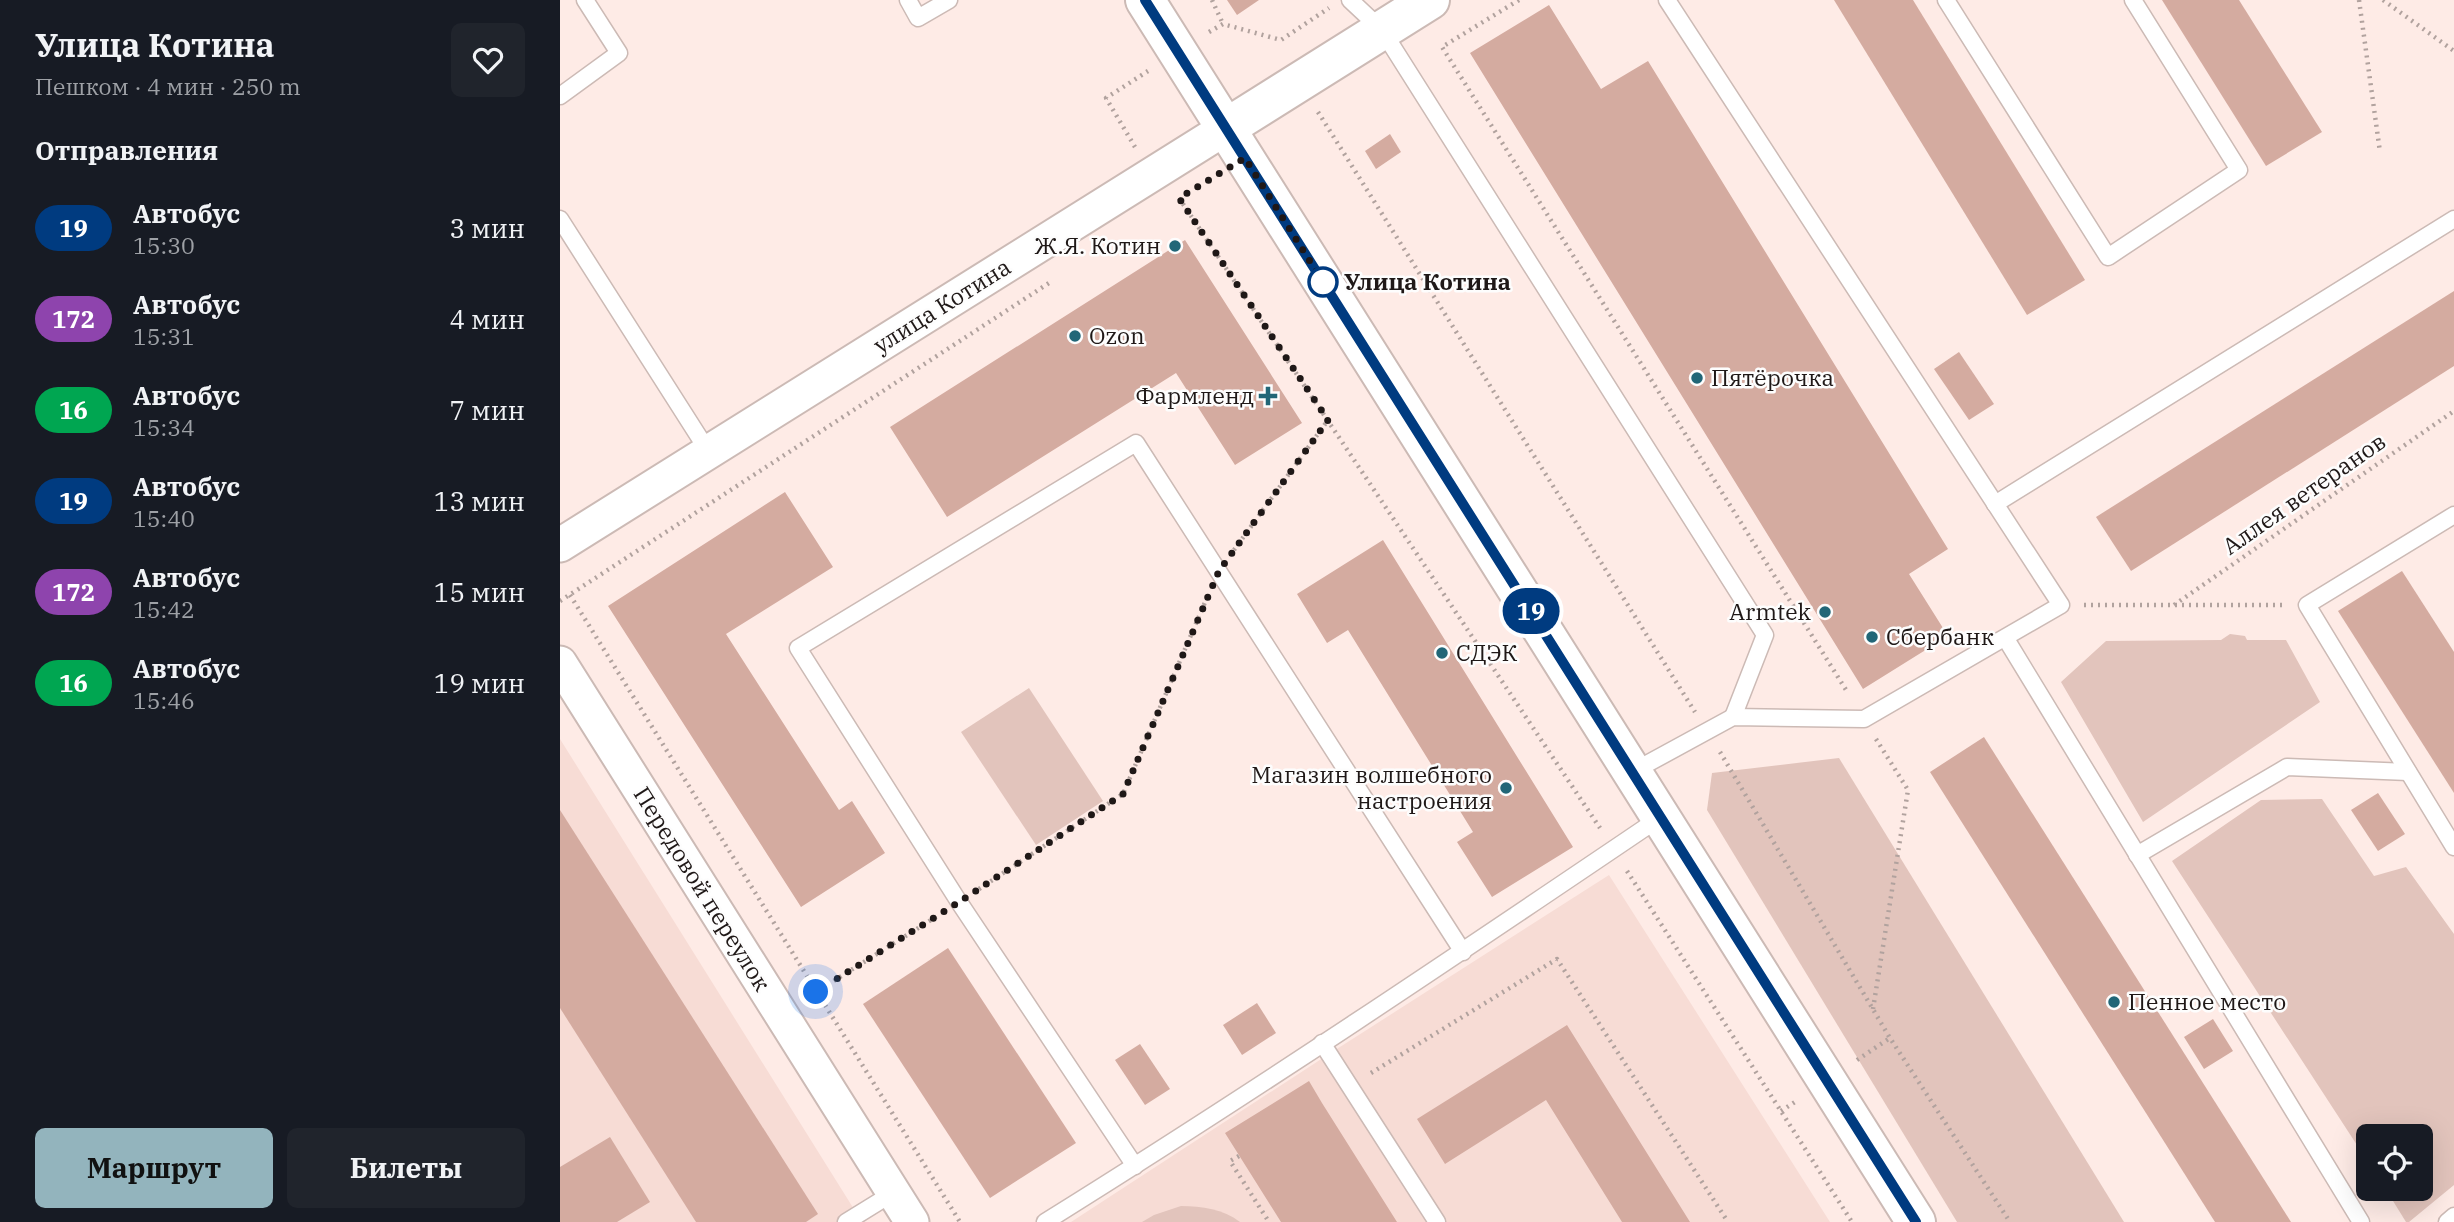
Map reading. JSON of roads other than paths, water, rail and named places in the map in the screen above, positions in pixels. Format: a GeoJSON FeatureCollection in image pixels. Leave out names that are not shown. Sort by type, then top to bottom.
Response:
{"type":"FeatureCollection","features":[{"type":"Feature","properties":{"kind":"main road"},"geometry":{"type":"LineString","coordinates":[[1145,0],[1916,1222]]}},
{"type":"Feature","properties":{"kind":"main road","name":"улица Котина"},"geometry":{"type":"LineString","coordinates":[[1226,128],[1308,97],[1382,30],[1430,0]]}},
{"type":"Feature","properties":{"kind":"street","name":"улица Котина"},"geometry":{"type":"LineString","coordinates":[[560,545],[1226,128]]}},
{"type":"Feature","properties":{"kind":"street","name":"Передовой переулок"},"geometry":{"type":"LineString","coordinates":[[560,663],[912,1222]]}},
{"type":"Feature","properties":{"kind":"lane"},"geometry":{"type":"LineString","coordinates":[[560,96],[619,53],[585,0]]}},
{"type":"Feature","properties":{"kind":"lane"},"geometry":{"type":"LineString","coordinates":[[908,0],[918,18],[948,0]]}},
{"type":"Feature","properties":{"kind":"lane"},"geometry":{"type":"LineString","coordinates":[[1350,0],[1382,30],[1765,635],[1733,717]]}},
{"type":"Feature","properties":{"kind":"lane"},"geometry":{"type":"LineString","coordinates":[[1632,772],[1733,717],[1864,719],[2061,605],[1667,0]]}},
{"type":"Feature","properties":{"kind":"lane"},"geometry":{"type":"LineString","coordinates":[[1946,0],[2108,257],[2239,170],[2133,0]]}},
{"type":"Feature","properties":{"kind":"lane"},"geometry":{"type":"LineString","coordinates":[[560,219],[709,451]]}},
{"type":"Feature","properties":{"kind":"lane"},"geometry":{"type":"LineString","coordinates":[[1995,505],[2454,219]]}},
{"type":"Feature","properties":{"kind":"lane"},"geometry":{"type":"LineString","coordinates":[[1135,1166],[959,902],[798,648],[1136,443],[1463,952]]}},
{"type":"Feature","properties":{"kind":"lane"},"geometry":{"type":"LineString","coordinates":[[2453,518],[2307,605],[2454,846]]}},
{"type":"Feature","properties":{"kind":"lane"},"geometry":{"type":"LineString","coordinates":[[2006,639],[2361,1222]]}},
{"type":"Feature","properties":{"kind":"lane"},"geometry":{"type":"LineString","coordinates":[[2137,855],[2287,767],[2409,772]]}},
{"type":"Feature","properties":{"kind":"lane"},"geometry":{"type":"LineString","coordinates":[[1045,1222],[1463,952],[1661,817]]}},
{"type":"Feature","properties":{"kind":"lane"},"geometry":{"type":"LineString","coordinates":[[1322,1043],[1437,1222]]}},
{"type":"Feature","properties":{"kind":"lane"},"geometry":{"type":"LineString","coordinates":[[846,1222],[893,1193]]}},
{"type":"Feature","properties":{"kind":"lane"},"geometry":{"type":"LineString","coordinates":[[2447,1222],[2454,1216]]}},
{"type":"Feature","properties":{"kind":"place","name":"Ж.Я. Котин"},"geometry":{"type":"Point","coordinates":[1175,246]}},
{"type":"Feature","properties":{"kind":"place","name":"Улица Котина"},"geometry":{"type":"Point","coordinates":[1323,282]}},
{"type":"Feature","properties":{"kind":"place","name":"Ozon"},"geometry":{"type":"Point","coordinates":[1075,336]}},
{"type":"Feature","properties":{"kind":"place","name":"Пятёрочка"},"geometry":{"type":"Point","coordinates":[1697,378]}},
{"type":"Feature","properties":{"kind":"place","name":"Фармленд"},"geometry":{"type":"Point","coordinates":[1268,396]}},
{"type":"Feature","properties":{"kind":"place","name":"Armtek"},"geometry":{"type":"Point","coordinates":[1825,612]}},
{"type":"Feature","properties":{"kind":"place","name":"Сбербанк"},"geometry":{"type":"Point","coordinates":[1872,637]}},
{"type":"Feature","properties":{"kind":"place","name":"СДЭК"},"geometry":{"type":"Point","coordinates":[1442,653]}},
{"type":"Feature","properties":{"kind":"place","name":"Магазин волшебного настроения"},"geometry":{"type":"Point","coordinates":[1506,788]}},
{"type":"Feature","properties":{"kind":"place","name":"Пенное место"},"geometry":{"type":"Point","coordinates":[2114,1002]}}]}
